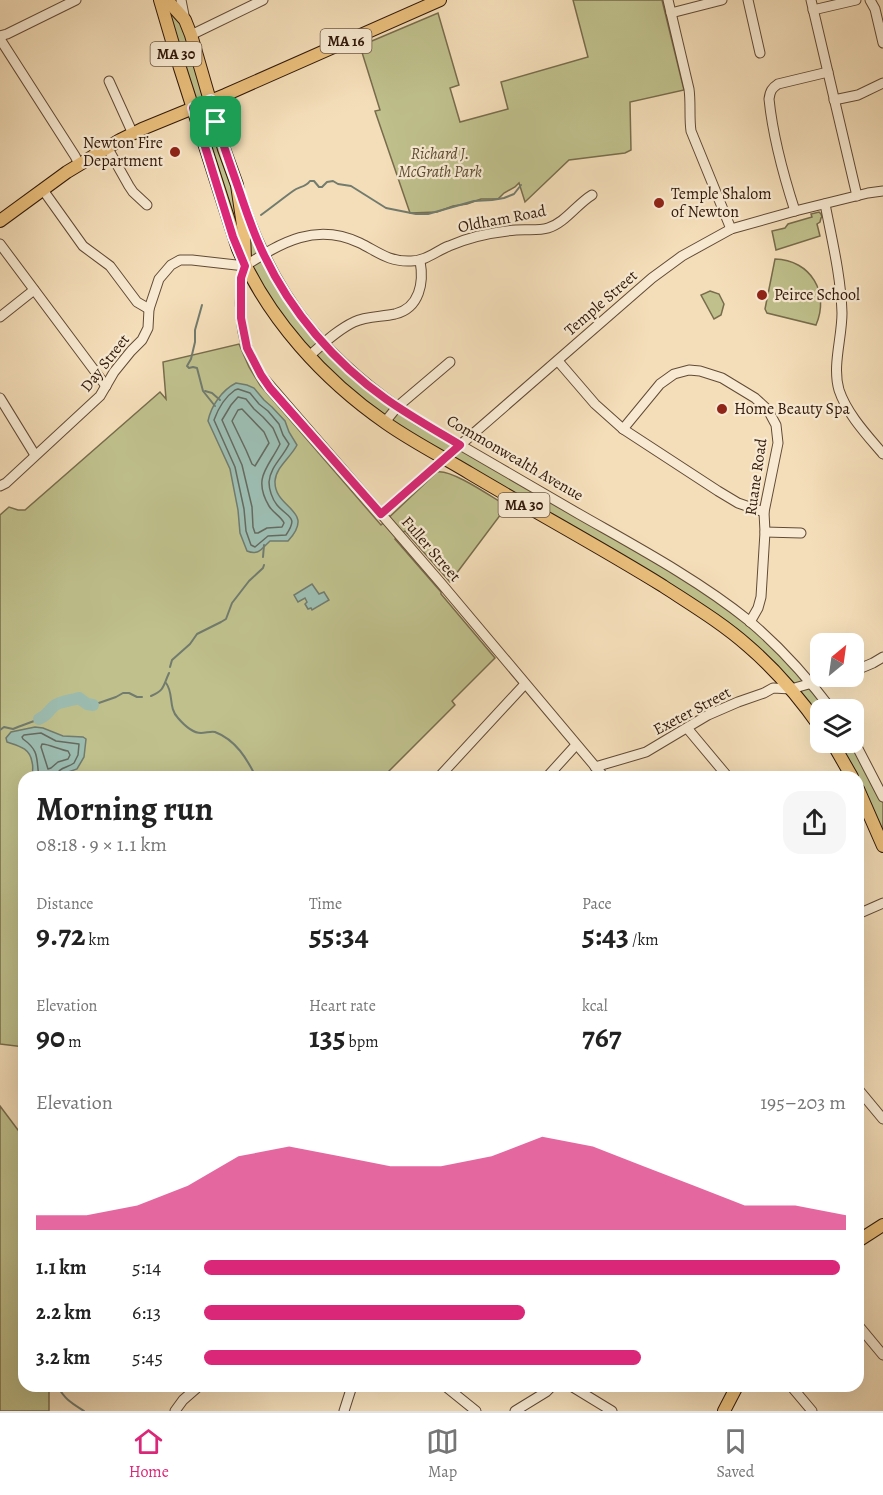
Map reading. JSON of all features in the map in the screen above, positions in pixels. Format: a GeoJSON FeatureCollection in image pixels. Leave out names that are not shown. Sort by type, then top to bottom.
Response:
{"type":"FeatureCollection","features":[{"type":"Feature","properties":{"kind":"main road","name":"MA 30"},"geometry":{"type":"LineString","coordinates":[[160,0],[233,237],[245,266],[281,322],[309,356],[340,387],[385,422],[696,607],[747,645],[776,672],[810,714]]}},
{"type":"Feature","properties":{"kind":"main road","name":"Commonwealth Avenue"},"geometry":{"type":"LineString","coordinates":[[167,0],[185,20],[191,35],[224,149],[237,185],[244,232],[245,266]]}},
{"type":"Feature","properties":{"kind":"main road","name":"MA 16"},"geometry":{"type":"LineString","coordinates":[[0,222],[79,164],[107,147],[440,0]]}},
{"type":"Feature","properties":{"kind":"main road"},"geometry":{"type":"LineString","coordinates":[[838,753],[849,771]]}},
{"type":"Feature","properties":{"kind":"main road"},"geometry":{"type":"LineString","coordinates":[[864,803],[883,846]]}},
{"type":"Feature","properties":{"kind":"main road"},"geometry":{"type":"LineString","coordinates":[[864,1237],[883,1225]]}},
{"type":"Feature","properties":{"kind":"main road"},"geometry":{"type":"LineString","coordinates":[[724,1411],[734,1392]]}},
{"type":"Feature","properties":{"kind":"street"},"geometry":{"type":"LineString","coordinates":[[76,0],[0,37],[79,164]]}},
{"type":"Feature","properties":{"kind":"street","name":"Commonwealth Avenue"},"geometry":{"type":"LineString","coordinates":[[181,0],[185,20]]}},
{"type":"Feature","properties":{"kind":"street"},"geometry":{"type":"LineString","coordinates":[[191,35],[263,0]]}},
{"type":"Feature","properties":{"kind":"street"},"geometry":{"type":"LineString","coordinates":[[668,0],[689,89],[691,131],[731,230]]}},
{"type":"Feature","properties":{"kind":"street"},"geometry":{"type":"LineString","coordinates":[[671,13],[722,0]]}},
{"type":"Feature","properties":{"kind":"street"},"geometry":{"type":"LineString","coordinates":[[748,0],[760,53]]}},
{"type":"Feature","properties":{"kind":"street"},"geometry":{"type":"LineString","coordinates":[[811,0],[857,196]]}},
{"type":"Feature","properties":{"kind":"street"},"geometry":{"type":"LineString","coordinates":[[813,10],[856,0]]}},
{"type":"Feature","properties":{"kind":"street"},"geometry":{"type":"LineString","coordinates":[[870,0],[874,4],[883,43]]}},
{"type":"Feature","properties":{"kind":"street"},"geometry":{"type":"LineString","coordinates":[[0,58],[8,51]]}},
{"type":"Feature","properties":{"kind":"street"},"geometry":{"type":"LineString","coordinates":[[795,212],[775,140],[769,93],[778,84],[828,72]]}},
{"type":"Feature","properties":{"kind":"street"},"geometry":{"type":"LineString","coordinates":[[109,81],[133,134]]}},
{"type":"Feature","properties":{"kind":"street"},"geometry":{"type":"LineString","coordinates":[[834,100],[858,95],[883,83]]}},
{"type":"Feature","properties":{"kind":"street"},"geometry":{"type":"LineString","coordinates":[[107,147],[133,192],[147,206]]}},
{"type":"Feature","properties":{"kind":"street","name":"Commonwealth Avenue"},"geometry":{"type":"LineString","coordinates":[[237,185],[263,254],[294,307],[324,344],[361,380],[398,407],[460,445],[704,588],[750,622],[810,682]]}},
{"type":"Feature","properties":{"kind":"street"},"geometry":{"type":"LineString","coordinates":[[43,190],[83,246],[110,266],[137,302],[149,309]]}},
{"type":"Feature","properties":{"kind":"street","name":"Temple Street"},"geometry":{"type":"LineString","coordinates":[[381,514],[660,272],[689,252],[731,230],[883,190]]}},
{"type":"Feature","properties":{"kind":"street","name":"Oldham Road"},"geometry":{"type":"LineString","coordinates":[[420,261],[448,246],[476,237],[548,228],[561,221],[592,195]]}},
{"type":"Feature","properties":{"kind":"street"},"geometry":{"type":"LineString","coordinates":[[825,204],[841,301],[836,375],[838,387],[848,410],[883,454]]}},
{"type":"Feature","properties":{"kind":"street"},"geometry":{"type":"LineString","coordinates":[[245,266],[290,241],[323,233],[348,238],[386,257],[409,262],[420,261],[422,276],[419,291],[415,300],[408,307],[401,312],[351,323],[309,356]]}},
{"type":"Feature","properties":{"kind":"street"},"geometry":{"type":"LineString","coordinates":[[0,244],[106,386]]}},
{"type":"Feature","properties":{"kind":"street","name":"Day Street"},"geometry":{"type":"LineString","coordinates":[[0,486],[94,403],[114,372],[142,340],[148,328],[149,309],[159,279],[171,265],[180,260],[245,266]]}},
{"type":"Feature","properties":{"kind":"street","name":"Fuller Street"},"geometry":{"type":"LineString","coordinates":[[245,266],[241,278],[241,318],[247,348],[270,388],[434,575],[599,771]]}},
{"type":"Feature","properties":{"kind":"street"},"geometry":{"type":"LineString","coordinates":[[0,317],[34,290]]}},
{"type":"Feature","properties":{"kind":"street"},"geometry":{"type":"LineString","coordinates":[[558,361],[595,404],[622,429],[738,503],[764,512]]}},
{"type":"Feature","properties":{"kind":"street"},"geometry":{"type":"LineString","coordinates":[[385,422],[398,407],[450,362]]}},
{"type":"Feature","properties":{"kind":"street","name":"Ruane Road"},"geometry":{"type":"LineString","coordinates":[[622,429],[660,384],[674,374],[688,370],[700,370],[730,382],[755,398],[771,415],[776,425],[778,447],[764,512],[765,532],[760,597],[758,608],[750,622]]}},
{"type":"Feature","properties":{"kind":"street"},"geometry":{"type":"LineString","coordinates":[[0,398],[35,455]]}},
{"type":"Feature","properties":{"kind":"street"},"geometry":{"type":"LineString","coordinates":[[765,532],[801,533]]}},
{"type":"Feature","properties":{"kind":"street"},"geometry":{"type":"LineString","coordinates":[[864,667],[883,657]]}},
{"type":"Feature","properties":{"kind":"street","name":"Exeter Street"},"geometry":{"type":"LineString","coordinates":[[595,767],[646,752],[708,715],[773,688],[791,689],[810,683]]}},
{"type":"Feature","properties":{"kind":"street"},"geometry":{"type":"LineString","coordinates":[[445,771],[525,684]]}},
{"type":"Feature","properties":{"kind":"street","name":"Commonwealth Avenue"},"geometry":{"type":"LineString","coordinates":[[814,687],[823,699]]}},
{"type":"Feature","properties":{"kind":"street"},"geometry":{"type":"LineString","coordinates":[[687,728],[723,771]]}},
{"type":"Feature","properties":{"kind":"street"},"geometry":{"type":"LineString","coordinates":[[552,771],[576,745]]}},
{"type":"Feature","properties":{"kind":"street"},"geometry":{"type":"LineString","coordinates":[[860,753],[883,797]]}},
{"type":"Feature","properties":{"kind":"street"},"geometry":{"type":"LineString","coordinates":[[864,911],[883,903]]}},
{"type":"Feature","properties":{"kind":"street"},"geometry":{"type":"LineString","coordinates":[[864,1096],[883,1119]]}},
{"type":"Feature","properties":{"kind":"street"},"geometry":{"type":"LineString","coordinates":[[864,1332],[883,1355]]}},
{"type":"Feature","properties":{"kind":"street"},"geometry":{"type":"LineString","coordinates":[[175,1411],[191,1392]]}},
{"type":"Feature","properties":{"kind":"street"},"geometry":{"type":"LineString","coordinates":[[344,1411],[350,1392]]}},
{"type":"Feature","properties":{"kind":"street"},"geometry":{"type":"LineString","coordinates":[[452,1392],[476,1411]]}},
{"type":"Feature","properties":{"kind":"street"},"geometry":{"type":"LineString","coordinates":[[515,1411],[546,1392]]}},
{"type":"Feature","properties":{"kind":"street"},"geometry":{"type":"LineString","coordinates":[[581,1392],[612,1411]]}},
{"type":"Feature","properties":{"kind":"street"},"geometry":{"type":"LineString","coordinates":[[796,1392],[812,1411]]}},
{"type":"Feature","properties":{"kind":"green space"},"geometry":{"type":"Polygon","coordinates":[[[160,0],[180,0],[237,185],[294,307],[368,385],[620,537],[750,622],[823,699],[810,699],[810,716],[747,645],[499,491],[340,387],[255,282],[160,0]]]}},
{"type":"Feature","properties":{"kind":"green space","name":"Richard J. McGrath Park"},"geometry":{"type":"Polygon","coordinates":[[[573,0],[662,0],[684,90],[630,102],[631,150],[625,153],[569,160],[525,202],[519,183],[498,199],[481,199],[437,212],[410,213],[375,111],[380,110],[360,46],[438,13],[459,85],[450,88],[460,122],[508,109],[501,82],[588,57],[573,0]]]}},
{"type":"Feature","properties":{"kind":"green space"},"geometry":{"type":"Polygon","coordinates":[[[819,212],[822,217],[817,224],[820,236],[776,250],[772,231],[785,228],[788,224],[812,217],[811,214],[819,212]]]}},
{"type":"Feature","properties":{"kind":"green space"},"geometry":{"type":"Polygon","coordinates":[[[775,259],[799,265],[814,280],[821,301],[816,325],[767,313],[765,309],[775,259]]]}},
{"type":"Feature","properties":{"kind":"green space"},"geometry":{"type":"Polygon","coordinates":[[[710,291],[719,294],[724,304],[721,315],[714,319],[701,295],[710,291]]]}},
{"type":"Feature","properties":{"kind":"green space"},"geometry":{"type":"Polygon","coordinates":[[[239,344],[260,385],[381,525],[437,472],[444,472],[462,479],[507,506],[450,582],[405,531],[395,539],[495,658],[452,701],[455,705],[389,771],[18,771],[18,1046],[0,1044],[0,515],[9,507],[25,510],[160,392],[166,399],[163,362],[239,344]]]}},
{"type":"Feature","properties":{"kind":"green space"},"geometry":{"type":"Polygon","coordinates":[[[838,753],[860,753],[883,797],[883,846],[864,803],[864,771],[848,771],[838,753]]]}},
{"type":"Feature","properties":{"kind":"green space"},"geometry":{"type":"Polygon","coordinates":[[[0,1106],[18,1130],[18,1392],[49,1392],[49,1411],[0,1411],[0,1106]]]}},
{"type":"Feature","properties":{"kind":"water"},"geometry":{"type":"Polygon","coordinates":[[[236,383],[254,388],[285,421],[297,445],[278,471],[275,481],[276,491],[296,516],[298,522],[296,530],[288,541],[270,541],[255,553],[247,551],[240,533],[230,469],[208,421],[218,399],[236,383]]]}},
{"type":"Feature","properties":{"kind":"water"},"geometry":{"type":"Polygon","coordinates":[[[312,584],[319,594],[324,592],[329,600],[312,610],[308,609],[305,604],[307,602],[305,598],[298,602],[294,595],[312,584]]]}},
{"type":"Feature","properties":{"kind":"water"},"geometry":{"type":"Polygon","coordinates":[[[35,727],[63,736],[83,737],[86,739],[84,757],[77,769],[71,771],[33,771],[29,754],[23,748],[7,742],[6,738],[11,732],[35,727]]]}},
{"type":"Feature","properties":{"kind":"waterway"},"geometry":{"type":"LineString","coordinates":[[261,215],[295,189],[310,181],[314,181],[319,187],[333,181],[351,186],[386,208],[416,214],[428,214],[474,201],[504,198],[514,194],[521,185]]}},
{"type":"Feature","properties":{"kind":"waterway"},"geometry":{"type":"LineString","coordinates":[[202,305],[195,330],[191,359],[187,366],[197,368],[203,391],[215,406]]}},
{"type":"Feature","properties":{"kind":"waterway"},"geometry":{"type":"LineString","coordinates":[[205,391],[212,393],[220,400]]}},
{"type":"Feature","properties":{"kind":"waterway"},"geometry":{"type":"LineString","coordinates":[[263,557],[264,545]]}},
{"type":"Feature","properties":{"kind":"waterway"},"geometry":{"type":"LineString","coordinates":[[170,667],[172,660],[190,644],[197,634],[226,619],[232,603],[264,565]]}},
{"type":"Feature","properties":{"kind":"waterway"},"geometry":{"type":"LineString","coordinates":[[151,696],[161,690],[169,673]]}},
{"type":"Feature","properties":{"kind":"waterway"},"geometry":{"type":"LineString","coordinates":[[166,683],[170,691],[173,710],[183,723],[194,732],[215,732],[222,735],[235,745],[253,771]]}},
{"type":"Feature","properties":{"kind":"waterway"},"geometry":{"type":"LineString","coordinates":[[93,705],[123,693],[142,697]]}},
{"type":"Feature","properties":{"kind":"waterway"},"geometry":{"type":"LineString","coordinates":[[39,719],[56,705],[66,701],[79,698],[93,705]]}},
{"type":"Feature","properties":{"kind":"waterway"},"geometry":{"type":"LineString","coordinates":[[0,730],[4,727],[13,729],[39,719]]}},
{"type":"Feature","properties":{"kind":"waterway"},"geometry":{"type":"LineString","coordinates":[[61,1392],[84,1411]]}},
{"type":"Feature","properties":{"kind":"place","name":"Newton Fire Department"},"geometry":{"type":"Point","coordinates":[175,152]}},
{"type":"Feature","properties":{"kind":"place","name":"Temple Shalom of Newton"},"geometry":{"type":"Point","coordinates":[659,203]}},
{"type":"Feature","properties":{"kind":"place","name":"Peirce School"},"geometry":{"type":"Point","coordinates":[762,295]}},
{"type":"Feature","properties":{"kind":"place","name":"Home Beauty Spa"},"geometry":{"type":"Point","coordinates":[722,409]}},
{"type":"Feature","properties":{"kind":"route"},"geometry":{"type":"LineString","coordinates":[[211,100],[216,122],[253,231],[272,271],[294,307],[324,344],[368,386],[417,420],[460,445],[381,514],[270,388],[247,348],[241,318],[241,278],[245,266],[233,237],[193,108],[211,100]]}}]}
